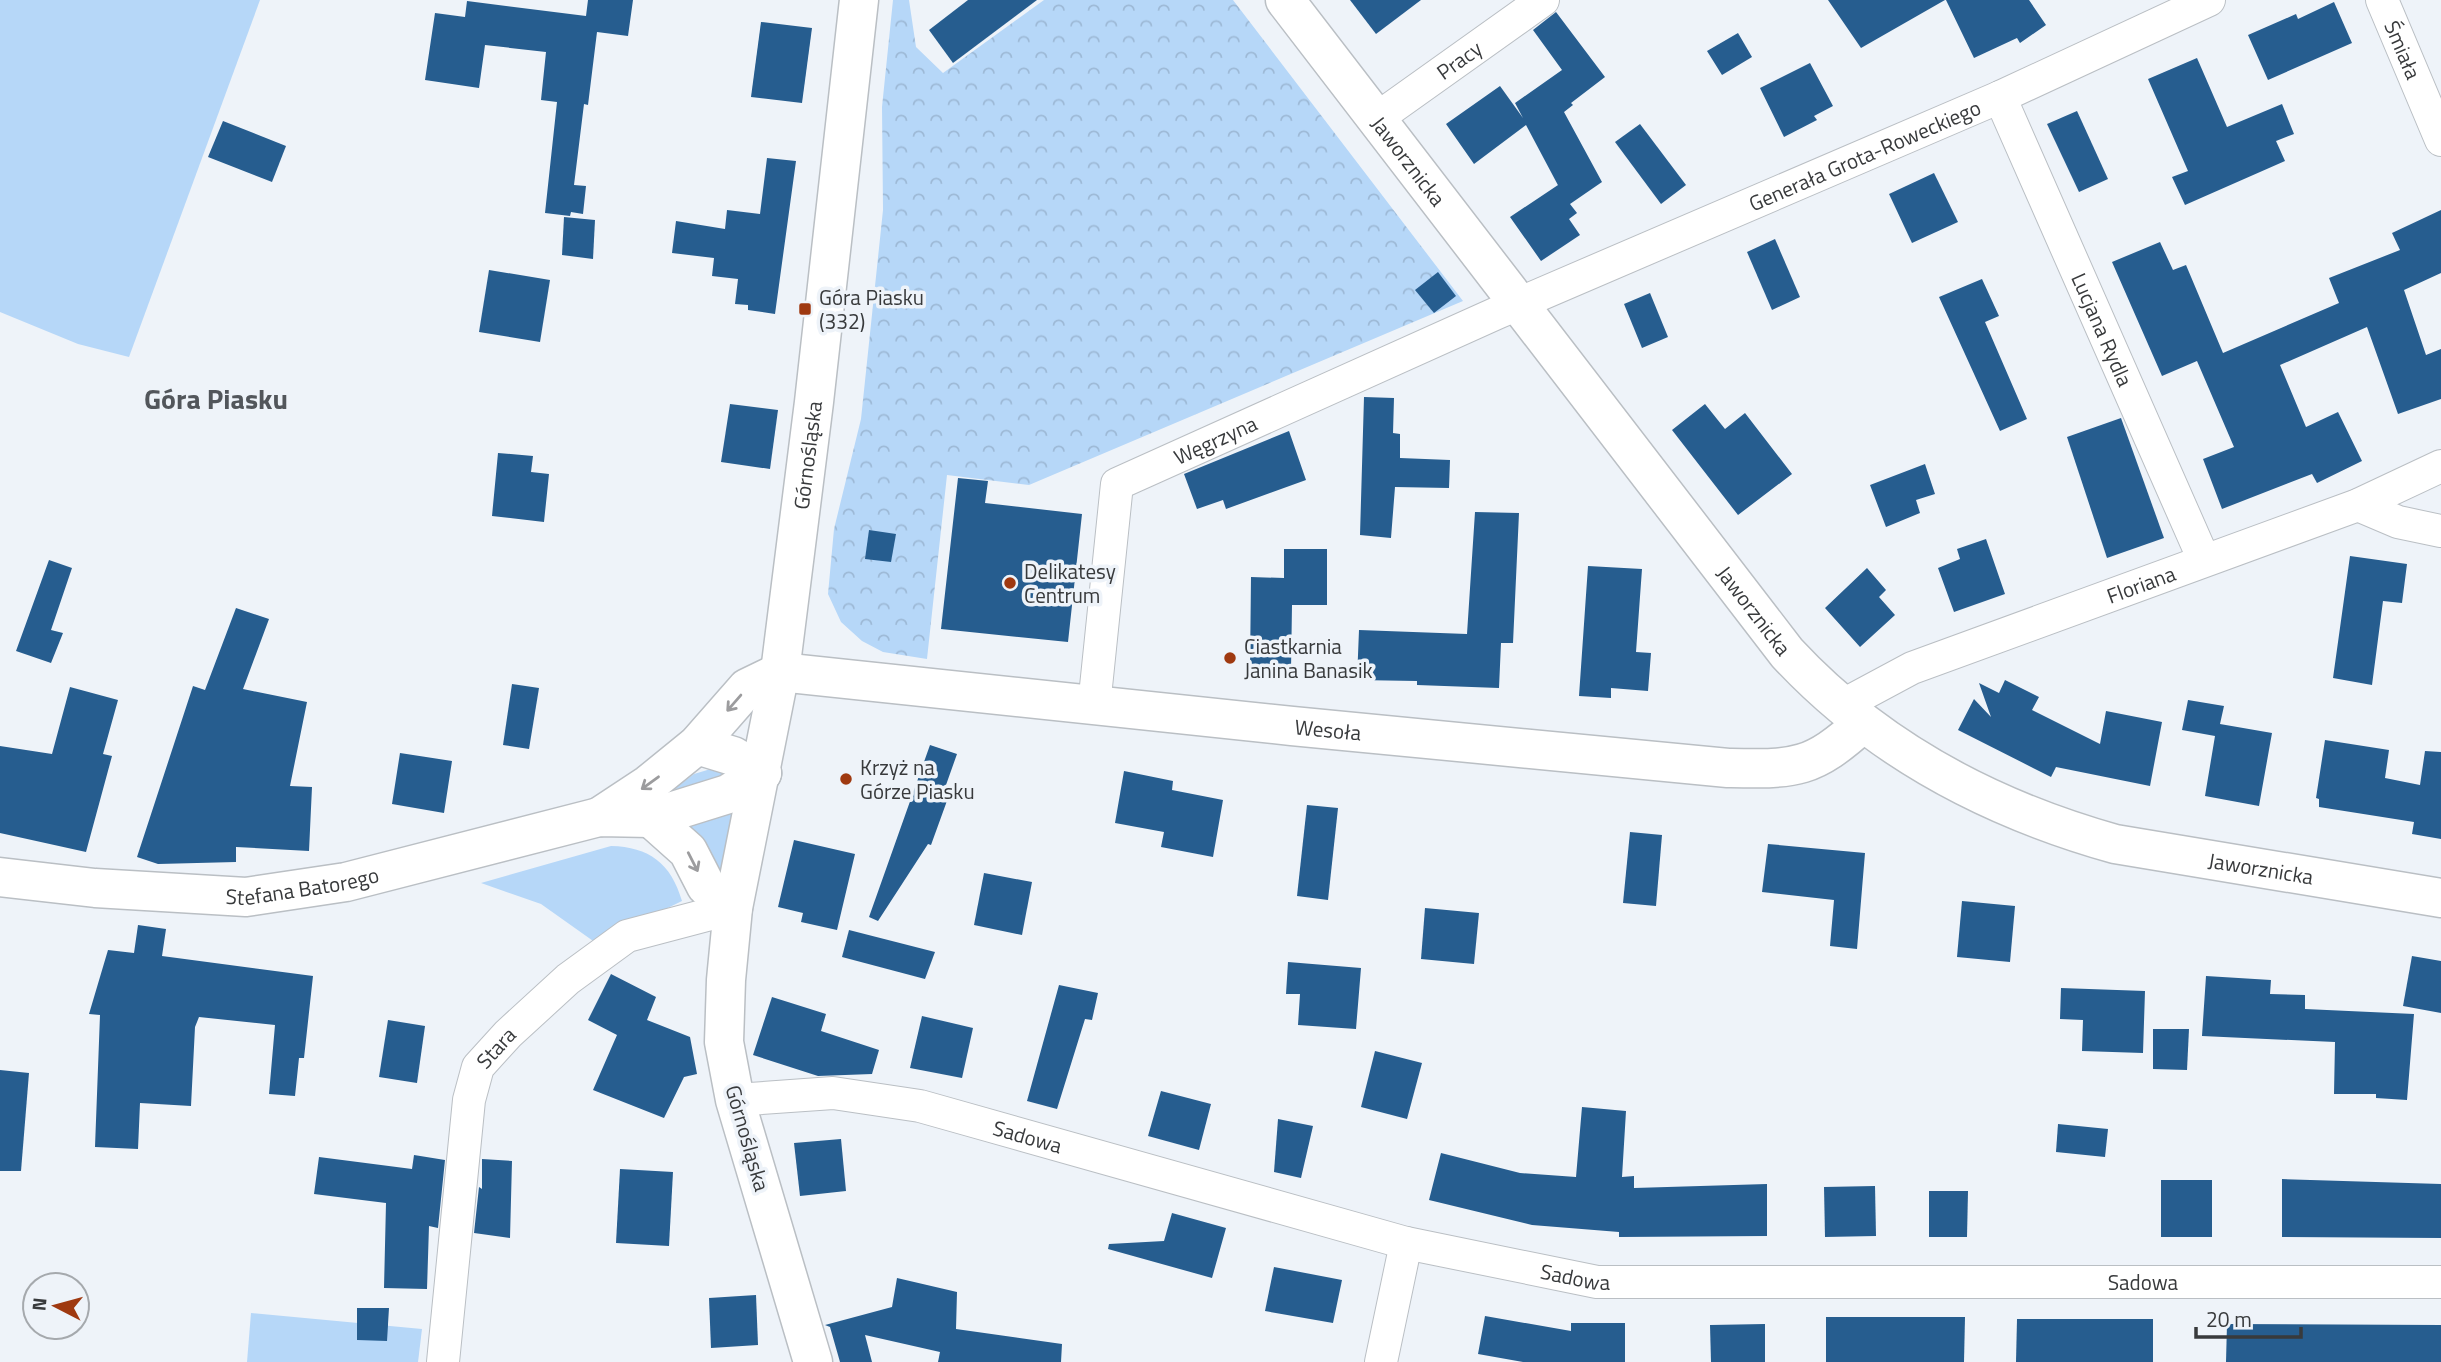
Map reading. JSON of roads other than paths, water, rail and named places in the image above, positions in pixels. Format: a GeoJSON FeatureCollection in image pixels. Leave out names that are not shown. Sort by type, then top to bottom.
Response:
{"type":"FeatureCollection","features":[{"type":"Feature","properties":{"kind":"street","name":"Górnośląska"},"geometry":{"type":"LineString","coordinates":[[813,1362],[735,1100],[724,1042],[726,967],[733,908],[780,672],[803,495],[859,0]]}},
{"type":"Feature","properties":{"kind":"street","name":"Jaworznicka"},"geometry":{"type":"LineString","coordinates":[[1285,0],[1787,653],[1853,714],[1938,774],[2008,808],[2071,832],[2115,844],[2441,898]]}},
{"type":"Feature","properties":{"kind":"street","name":"Pracy"},"geometry":{"type":"LineString","coordinates":[[1376,119],[1543,0]]}},
{"type":"Feature","properties":{"kind":"street","name":"Generała Grota-Roweckiego"},"geometry":{"type":"LineString","coordinates":[[1518,304],[2000,97],[2209,0]]}},
{"type":"Feature","properties":{"kind":"street","name":"Śmiała"},"geometry":{"type":"LineString","coordinates":[[2382,0],[2441,140]]}},
{"type":"Feature","properties":{"kind":"street","name":"Lucjana Rydla"},"geometry":{"type":"LineString","coordinates":[[2000,97],[2204,560]]}},
{"type":"Feature","properties":{"kind":"street","name":"Węgrzyna"},"geometry":{"type":"LineString","coordinates":[[1094,706],[1117,484],[1518,304]]}},
{"type":"Feature","properties":{"kind":"street","name":"Floriana"},"geometry":{"type":"LineString","coordinates":[[1853,714],[1912,668],[2358,505],[2441,466]]}},
{"type":"Feature","properties":{"kind":"street"},"geometry":{"type":"LineString","coordinates":[[2358,505],[2398,522],[2441,531]]}},
{"type":"Feature","properties":{"kind":"street","name":"Wesoła"},"geometry":{"type":"LineString","coordinates":[[780,672],[1094,706],[1728,768],[1776,769],[1806,764],[1828,752],[1853,714]]}},
{"type":"Feature","properties":{"kind":"street","name":"Stefana Batorego"},"geometry":{"type":"LineString","coordinates":[[599,817],[649,784],[698,745],[747,688],[780,672]]}},
{"type":"Feature","properties":{"kind":"street"},"geometry":{"type":"LineString","coordinates":[[698,745],[733,757],[762,773]]}},
{"type":"Feature","properties":{"kind":"street","name":"Stefana Batorego"},"geometry":{"type":"LineString","coordinates":[[0,877],[95,888],[246,897],[346,882],[599,817],[651,818],[728,794],[762,773]]}},
{"type":"Feature","properties":{"kind":"street"},"geometry":{"type":"LineString","coordinates":[[651,818],[688,851],[706,886],[733,908]]}},
{"type":"Feature","properties":{"kind":"street","name":"Stara"},"geometry":{"type":"LineString","coordinates":[[443,1362],[469,1100],[478,1067],[508,1034],[569,979],[627,936],[733,908]]}},
{"type":"Feature","properties":{"kind":"street","name":"Sadowa"},"geometry":{"type":"LineString","coordinates":[[735,1100],[833,1093],[920,1105],[1406,1243],[1597,1282],[2441,1282]]}},
{"type":"Feature","properties":{"kind":"street"},"geometry":{"type":"LineString","coordinates":[[1381,1362],[1406,1243]]}},
{"type":"Feature","properties":{"kind":"place","name":"Góra Piasku (332)"},"geometry":{"type":"Point","coordinates":[805,309]}},
{"type":"Feature","properties":{"kind":"place","name":"Delikatesy Centrum"},"geometry":{"type":"Point","coordinates":[1010,583]}},
{"type":"Feature","properties":{"kind":"place","name":"Ciastkarnia Janina Banasik"},"geometry":{"type":"Point","coordinates":[1230,658]}},
{"type":"Feature","properties":{"kind":"place","name":"Krzyż na Górze Piasku"},"geometry":{"type":"Point","coordinates":[846,779]}},
{"type":"Feature","properties":{"kind":"district","name":"Góra Piasku"},"geometry":{"type":"Point","coordinates":[216,398]}}]}
